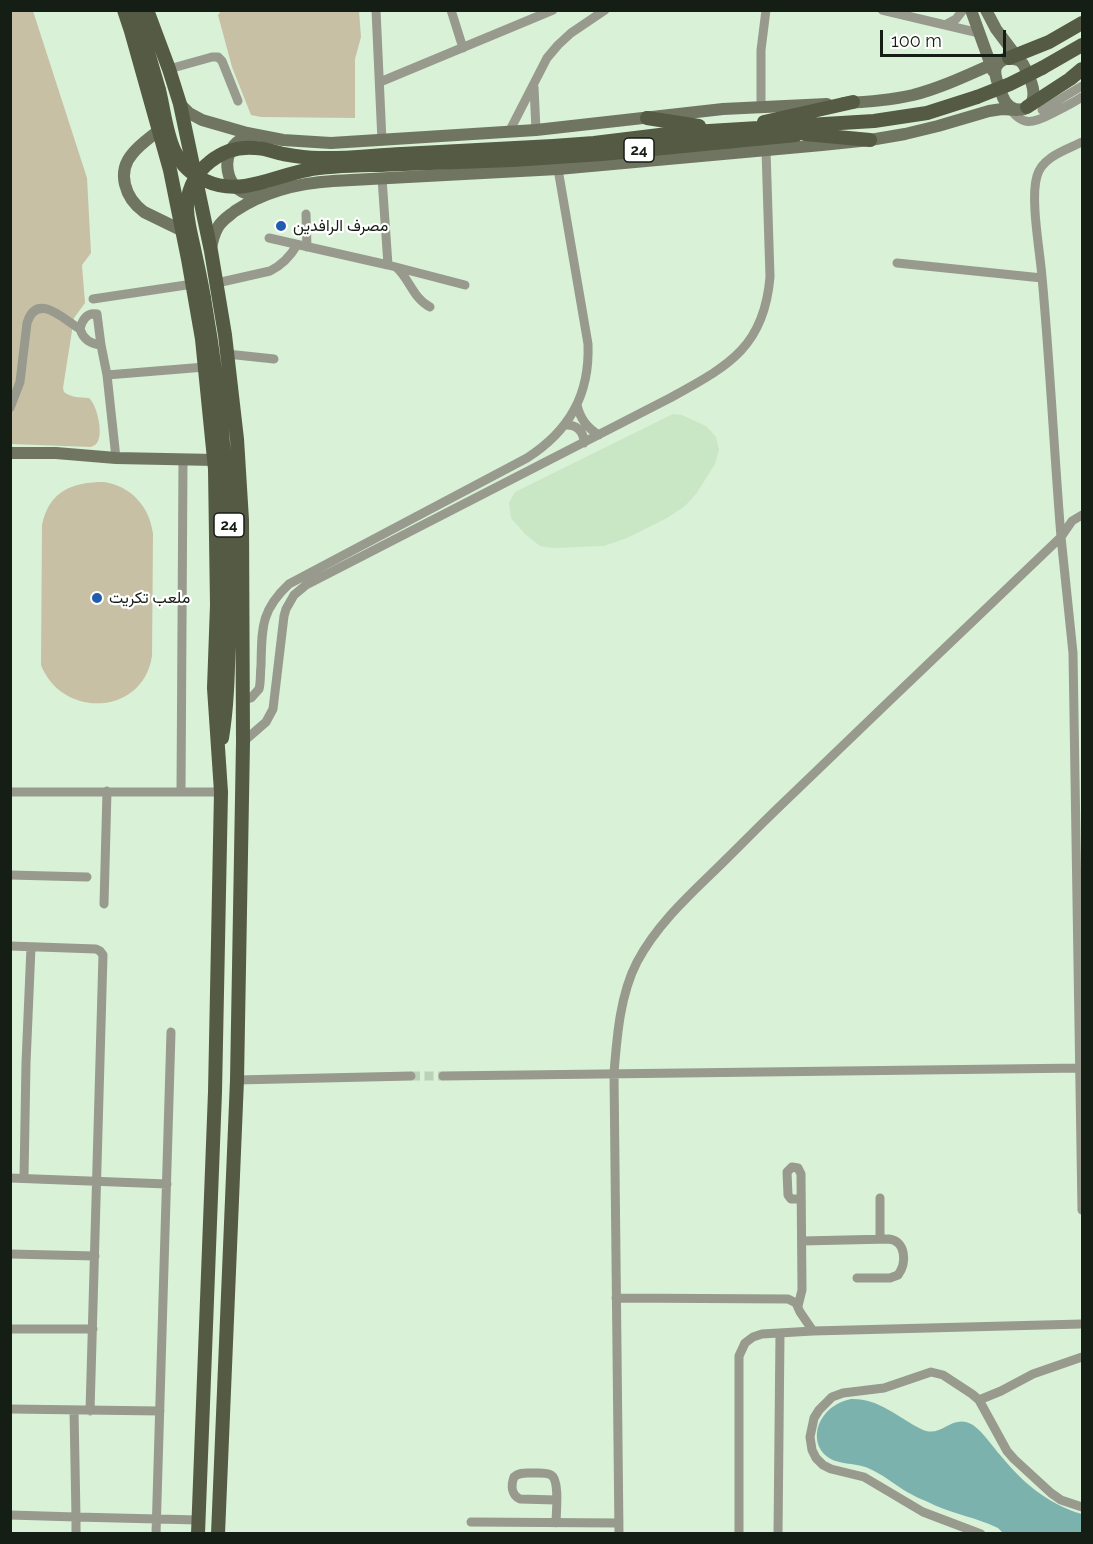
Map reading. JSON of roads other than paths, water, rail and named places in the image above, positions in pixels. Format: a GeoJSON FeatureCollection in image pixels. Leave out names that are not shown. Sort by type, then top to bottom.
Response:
{"type":"FeatureCollection","features":[{"type":"Feature","properties":{"kind":"main road"},"geometry":{"type":"LineString","coordinates":[[124,10],[170,170],[183,231],[205,367],[215,460],[217,605],[214,688],[221,792],[215,1092],[198,1526]]}},
{"type":"Feature","properties":{"kind":"main road","name":"24"},"geometry":{"type":"LineString","coordinates":[[134,10],[176,153],[185,166],[202,180],[226,187],[243,186],[308,170],[676,133],[805,134],[927,113],[977,97],[1010,84],[1083,45]]}},
{"type":"Feature","properties":{"kind":"main road"},"geometry":{"type":"LineString","coordinates":[[147,10],[180,104],[211,251],[237,439],[241,510],[243,742],[237,1086],[218,1533]]}},
{"type":"Feature","properties":{"kind":"main road"},"geometry":{"type":"LineString","coordinates":[[1012,59],[1083,23]]}},
{"type":"Feature","properties":{"kind":"main road"},"geometry":{"type":"LineString","coordinates":[[1028,106],[1083,69]]}},
{"type":"Feature","properties":{"kind":"main road"},"geometry":{"type":"LineString","coordinates":[[703,155],[732,134],[774,119],[853,102]]}},
{"type":"Feature","properties":{"kind":"main road"},"geometry":{"type":"LineString","coordinates":[[647,118],[732,134]]}},
{"type":"Feature","properties":{"kind":"main road","name":"24"},"geometry":{"type":"LineString","coordinates":[[219,753],[227,695],[230,561],[223,441],[212,343],[187,204],[193,183],[208,163],[225,153],[243,148],[321,158],[512,160],[579,156],[732,134],[874,122]]}},
{"type":"Feature","properties":{"kind":"main road"},"geometry":{"type":"LineString","coordinates":[[805,134],[870,140]]}},
{"type":"Feature","properties":{"kind":"main road"},"geometry":{"type":"LineString","coordinates":[[579,156],[593,166]]}},
{"type":"Feature","properties":{"kind":"main road"},"geometry":{"type":"LineString","coordinates":[[215,1092],[237,1086]]}},
{"type":"Feature","properties":{"kind":"street"},"geometry":{"type":"LineString","coordinates":[[376,10],[382,141]]}},
{"type":"Feature","properties":{"kind":"street"},"geometry":{"type":"LineString","coordinates":[[451,10],[463,48]]}},
{"type":"Feature","properties":{"kind":"street"},"geometry":{"type":"LineString","coordinates":[[380,82],[553,10]]}},
{"type":"Feature","properties":{"kind":"street"},"geometry":{"type":"LineString","coordinates":[[509,132],[547,58],[571,33],[605,10]]}},
{"type":"Feature","properties":{"kind":"street"},"geometry":{"type":"LineString","coordinates":[[761,107],[761,50],[766,10]]}},
{"type":"Feature","properties":{"kind":"street"},"geometry":{"type":"LineString","coordinates":[[882,10],[979,33]]}},
{"type":"Feature","properties":{"kind":"street"},"geometry":{"type":"LineString","coordinates":[[945,25],[956,19],[963,10]]}},
{"type":"Feature","properties":{"kind":"street"},"geometry":{"type":"LineString","coordinates":[[971,10],[993,71],[1028,106]]}},
{"type":"Feature","properties":{"kind":"street"},"geometry":{"type":"LineString","coordinates":[[986,10],[1012,59],[1025,68],[1028,106]]}},
{"type":"Feature","properties":{"kind":"street"},"geometry":{"type":"LineString","coordinates":[[169,69],[218,57],[224,63],[238,101]]}},
{"type":"Feature","properties":{"kind":"street"},"geometry":{"type":"LineString","coordinates":[[1012,59],[993,71],[915,95],[878,101],[723,109],[536,130],[382,141],[331,143],[253,137],[241,139],[231,148],[227,159],[227,170],[237,189],[251,194],[317,182],[558,169],[870,140],[922,130],[989,111],[1083,97]]}},
{"type":"Feature","properties":{"kind":"street"},"geometry":{"type":"LineString","coordinates":[[534,85],[536,130]]}},
{"type":"Feature","properties":{"kind":"street"},"geometry":{"type":"LineString","coordinates":[[1028,106],[1083,86]]}},
{"type":"Feature","properties":{"kind":"street"},"geometry":{"type":"LineString","coordinates":[[180,104],[189,113],[202,120],[270,138]]}},
{"type":"Feature","properties":{"kind":"street"},"geometry":{"type":"LineString","coordinates":[[159,130],[136,149],[128,160],[124,172],[125,185],[138,208],[183,231]]}},
{"type":"Feature","properties":{"kind":"street"},"geometry":{"type":"LineString","coordinates":[[1083,142],[1044,162],[1036,178],[1035,207],[1061,537],[1073,653],[1083,1210]]}},
{"type":"Feature","properties":{"kind":"street"},"geometry":{"type":"LineString","coordinates":[[243,742],[266,722],[273,709],[284,616],[289,602],[306,585],[585,443],[721,369],[739,353],[759,324],[767,301],[770,277],[766,150]]}},
{"type":"Feature","properties":{"kind":"street"},"geometry":{"type":"LineString","coordinates":[[243,700],[251,698],[259,689],[262,630],[265,617],[270,604],[289,584],[527,458],[548,443],[565,425],[577,405],[586,381],[588,344],[558,169]]}},
{"type":"Feature","properties":{"kind":"street"},"geometry":{"type":"LineString","coordinates":[[382,178],[392,266],[404,276],[416,296],[430,307]]}},
{"type":"Feature","properties":{"kind":"street"},"geometry":{"type":"LineString","coordinates":[[211,251],[217,227],[223,220],[257,199],[286,187]]}},
{"type":"Feature","properties":{"kind":"street"},"geometry":{"type":"LineString","coordinates":[[306,214],[307,248]]}},
{"type":"Feature","properties":{"kind":"street"},"geometry":{"type":"LineString","coordinates":[[269,238],[465,285]]}},
{"type":"Feature","properties":{"kind":"street"},"geometry":{"type":"LineString","coordinates":[[217,283],[270,271],[288,258],[297,245]]}},
{"type":"Feature","properties":{"kind":"street"},"geometry":{"type":"LineString","coordinates":[[897,263],[1042,278]]}},
{"type":"Feature","properties":{"kind":"street"},"geometry":{"type":"LineString","coordinates":[[93,299],[193,284]]}},
{"type":"Feature","properties":{"kind":"street"},"geometry":{"type":"LineString","coordinates":[[10,408],[20,382],[27,323],[32,312],[38,309],[49,309],[80,329]]}},
{"type":"Feature","properties":{"kind":"street"},"geometry":{"type":"LineString","coordinates":[[101,345],[89,342],[81,334],[80,329],[87,315],[97,314],[107,375],[116,458]]}},
{"type":"Feature","properties":{"kind":"street"},"geometry":{"type":"LineString","coordinates":[[227,354],[274,359]]}},
{"type":"Feature","properties":{"kind":"street"},"geometry":{"type":"LineString","coordinates":[[107,375],[205,367]]}},
{"type":"Feature","properties":{"kind":"street"},"geometry":{"type":"LineString","coordinates":[[577,405],[583,422],[599,435]]}},
{"type":"Feature","properties":{"kind":"street"},"geometry":{"type":"LineString","coordinates":[[565,425],[573,425],[579,429],[584,436],[585,443]]}},
{"type":"Feature","properties":{"kind":"street"},"geometry":{"type":"LineString","coordinates":[[10,453],[215,460]]}},
{"type":"Feature","properties":{"kind":"street"},"geometry":{"type":"LineString","coordinates":[[181,791],[183,460]]}},
{"type":"Feature","properties":{"kind":"street"},"geometry":{"type":"LineString","coordinates":[[471,1522],[556,1523],[619,1528],[614,1073],[620,1021],[629,981],[637,962],[679,905],[1061,537],[1072,521],[1083,515]]}},
{"type":"Feature","properties":{"kind":"street"},"geometry":{"type":"LineString","coordinates":[[104,904],[107,791]]}},
{"type":"Feature","properties":{"kind":"street"},"geometry":{"type":"LineString","coordinates":[[10,792],[221,792]]}},
{"type":"Feature","properties":{"kind":"street"},"geometry":{"type":"LineString","coordinates":[[10,875],[87,877]]}},
{"type":"Feature","properties":{"kind":"street"},"geometry":{"type":"LineString","coordinates":[[10,946],[96,949],[103,955],[90,1411]]}},
{"type":"Feature","properties":{"kind":"street"},"geometry":{"type":"LineString","coordinates":[[24,1178],[31,947]]}},
{"type":"Feature","properties":{"kind":"street"},"geometry":{"type":"LineString","coordinates":[[156,1533],[171,1032]]}},
{"type":"Feature","properties":{"kind":"street"},"geometry":{"type":"LineString","coordinates":[[443,1076],[1082,1068]]}},
{"type":"Feature","properties":{"kind":"street"},"geometry":{"type":"LineString","coordinates":[[237,1086],[411,1076]]}},
{"type":"Feature","properties":{"kind":"street"},"geometry":{"type":"LineString","coordinates":[[10,1178],[167,1184]]}},
{"type":"Feature","properties":{"kind":"street"},"geometry":{"type":"LineString","coordinates":[[880,1198],[880,1239]]}},
{"type":"Feature","properties":{"kind":"street"},"geometry":{"type":"LineString","coordinates":[[791,1332],[799,1309],[802,1290],[801,1199]]}},
{"type":"Feature","properties":{"kind":"street"},"geometry":{"type":"LineString","coordinates":[[802,1241],[892,1239],[900,1243],[903,1252],[902,1270],[898,1275],[893,1278],[857,1278]]}},
{"type":"Feature","properties":{"kind":"street"},"geometry":{"type":"LineString","coordinates":[[10,1254],[95,1256]]}},
{"type":"Feature","properties":{"kind":"street"},"geometry":{"type":"LineString","coordinates":[[616,1298],[788,1299],[794,1301],[813,1331]]}},
{"type":"Feature","properties":{"kind":"street"},"geometry":{"type":"LineString","coordinates":[[739,1533],[740,1356],[745,1343],[753,1337],[762,1334],[813,1331],[1083,1324]]}},
{"type":"Feature","properties":{"kind":"street"},"geometry":{"type":"LineString","coordinates":[[10,1329],[93,1329]]}},
{"type":"Feature","properties":{"kind":"street"},"geometry":{"type":"LineString","coordinates":[[778,1533],[780,1333]]}},
{"type":"Feature","properties":{"kind":"street"},"geometry":{"type":"LineString","coordinates":[[979,1400],[1033,1374],[1083,1357]]}},
{"type":"Feature","properties":{"kind":"street"},"geometry":{"type":"LineString","coordinates":[[981,1533],[923,1512],[864,1477],[826,1467],[816,1458],[810,1437],[814,1418],[822,1406],[832,1397],[843,1393],[884,1388],[926,1373],[935,1372],[943,1375],[979,1400],[1010,1455],[1061,1500],[1083,1506]]}},
{"type":"Feature","properties":{"kind":"street"},"geometry":{"type":"LineString","coordinates":[[10,1409],[160,1411]]}},
{"type":"Feature","properties":{"kind":"street"},"geometry":{"type":"LineString","coordinates":[[74,1410],[76,1533]]}},
{"type":"Feature","properties":{"kind":"street"},"geometry":{"type":"LineString","coordinates":[[556,1500],[518,1498],[513,1492],[514,1477],[519,1473],[550,1474],[554,1478],[556,1482],[556,1500],[556,1523]]}},
{"type":"Feature","properties":{"kind":"street"},"geometry":{"type":"LineString","coordinates":[[10,1515],[156,1518],[198,1526]]}},
{"type":"Feature","properties":{"kind":"water"},"geometry":{"type":"Polygon","coordinates":[[[851,1399],[879,1405],[928,1431],[935,1431],[959,1422],[973,1425],[1027,1483],[1047,1499],[1082,1514],[1082,1533],[1003,1533],[989,1524],[943,1509],[915,1496],[868,1468],[829,1458],[821,1450],[818,1442],[819,1424],[830,1409],[851,1399]]]}},
{"type":"Feature","properties":{"kind":"tunnel"},"geometry":{"type":"LineString","coordinates":[[411,1076],[443,1076]]}},
{"type":"Feature","properties":{"kind":"place","name":"مصرف الرافدين"},"geometry":{"type":"Point","coordinates":[281,226]}},
{"type":"Feature","properties":{"kind":"place","name":"ملعب تكريت"},"geometry":{"type":"Point","coordinates":[97,598]}}]}
